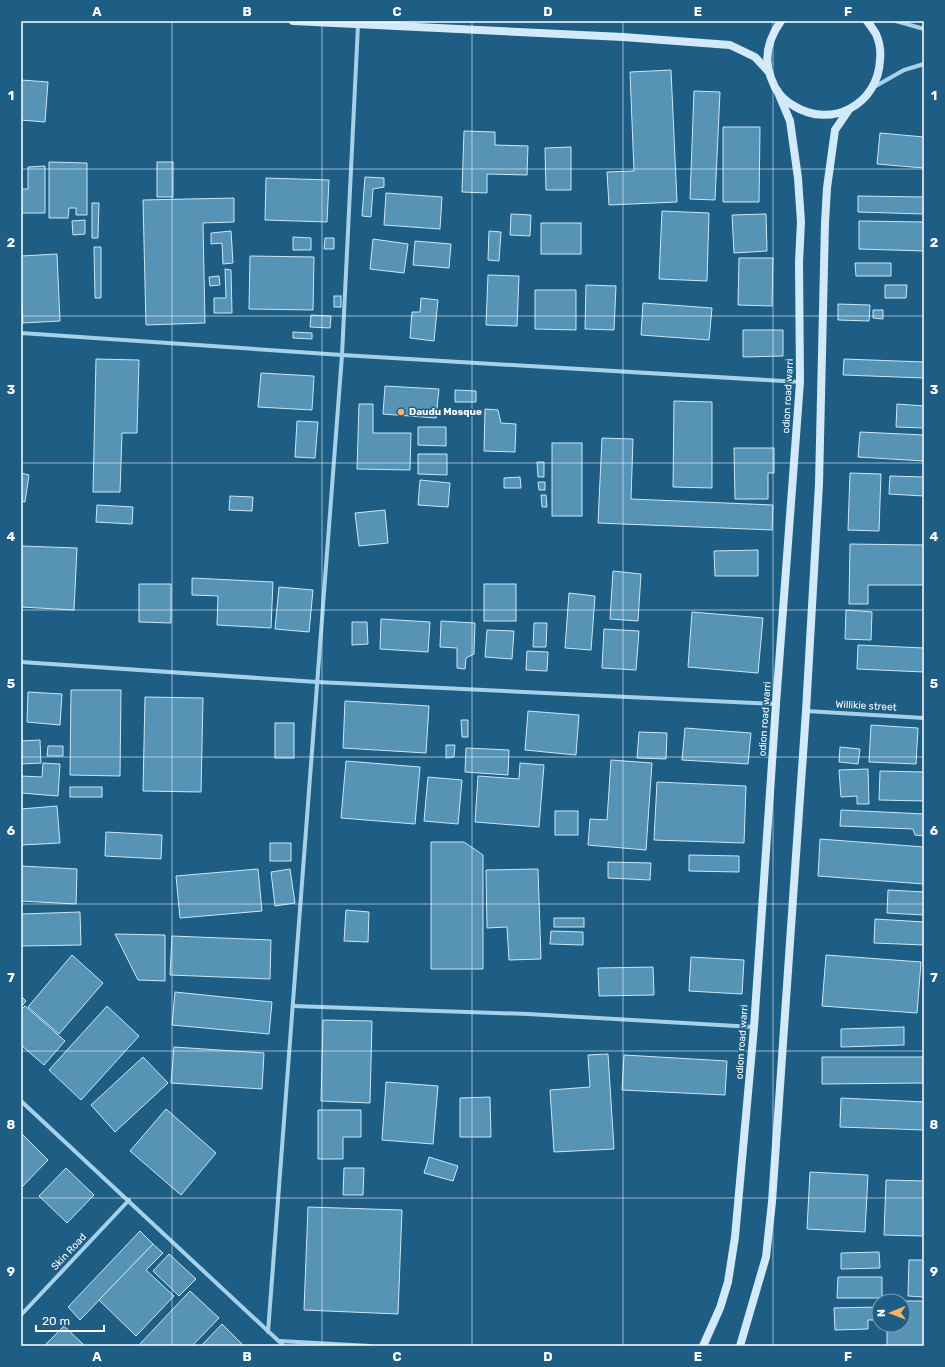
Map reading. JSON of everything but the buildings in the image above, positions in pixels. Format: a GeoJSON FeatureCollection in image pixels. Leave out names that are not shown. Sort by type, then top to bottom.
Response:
{"type":"FeatureCollection","features":[{"type":"Feature","properties":{"kind":"main road"},"geometry":{"type":"LineString","coordinates":[[293,21],[623,37],[730,45],[755,57],[768,71]]}},
{"type":"Feature","properties":{"kind":"main road"},"geometry":{"type":"LineString","coordinates":[[768,71],[767,51],[773,32],[781,21]]}},
{"type":"Feature","properties":{"kind":"main road"},"geometry":{"type":"LineString","coordinates":[[777,90],[787,102],[801,111],[816,115],[832,115],[848,110],[862,101],[873,87],[880,70],[881,52],[876,34],[867,21]]}},
{"type":"Feature","properties":{"kind":"main road","name":"odion road warri"},"geometry":{"type":"LineString","coordinates":[[703,1346],[720,1308],[728,1282],[736,1237],[754,1027],[800,382],[799,262],[801,222],[798,178],[790,121],[768,71]]}},
{"type":"Feature","properties":{"kind":"main road"},"geometry":{"type":"LineString","coordinates":[[740,1346],[766,1257],[772,1202],[820,484],[827,188],[835,130],[848,110]]}},
{"type":"Feature","properties":{"kind":"street"},"geometry":{"type":"LineString","coordinates":[[896,21],[924,29]]}},
{"type":"Feature","properties":{"kind":"street"},"geometry":{"type":"LineString","coordinates":[[268,1332],[316,682],[342,355],[358,25]]}},
{"type":"Feature","properties":{"kind":"street"},"geometry":{"type":"LineString","coordinates":[[873,87],[904,70],[924,64]]}},
{"type":"Feature","properties":{"kind":"street"},"geometry":{"type":"LineString","coordinates":[[21,333],[342,355],[800,382]]}},
{"type":"Feature","properties":{"kind":"street"},"geometry":{"type":"LineString","coordinates":[[21,662],[316,682],[776,704]]}},
{"type":"Feature","properties":{"kind":"street","name":"Willikie street"},"geometry":{"type":"LineString","coordinates":[[806,711],[924,718]]}},
{"type":"Feature","properties":{"kind":"street"},"geometry":{"type":"LineString","coordinates":[[293,1006],[528,1014],[754,1027]]}},
{"type":"Feature","properties":{"kind":"street"},"geometry":{"type":"LineString","coordinates":[[21,1101],[284,1346]]}},
{"type":"Feature","properties":{"kind":"street","name":"Skin Road"},"geometry":{"type":"LineString","coordinates":[[21,1315],[129,1200]]}},
{"type":"Feature","properties":{"kind":"street"},"geometry":{"type":"LineString","coordinates":[[279,1341],[370,1346]]}},
{"type":"Feature","properties":{"kind":"place","name":"Daudu Mosque"},"geometry":{"type":"Point","coordinates":[401,412]}}]}
